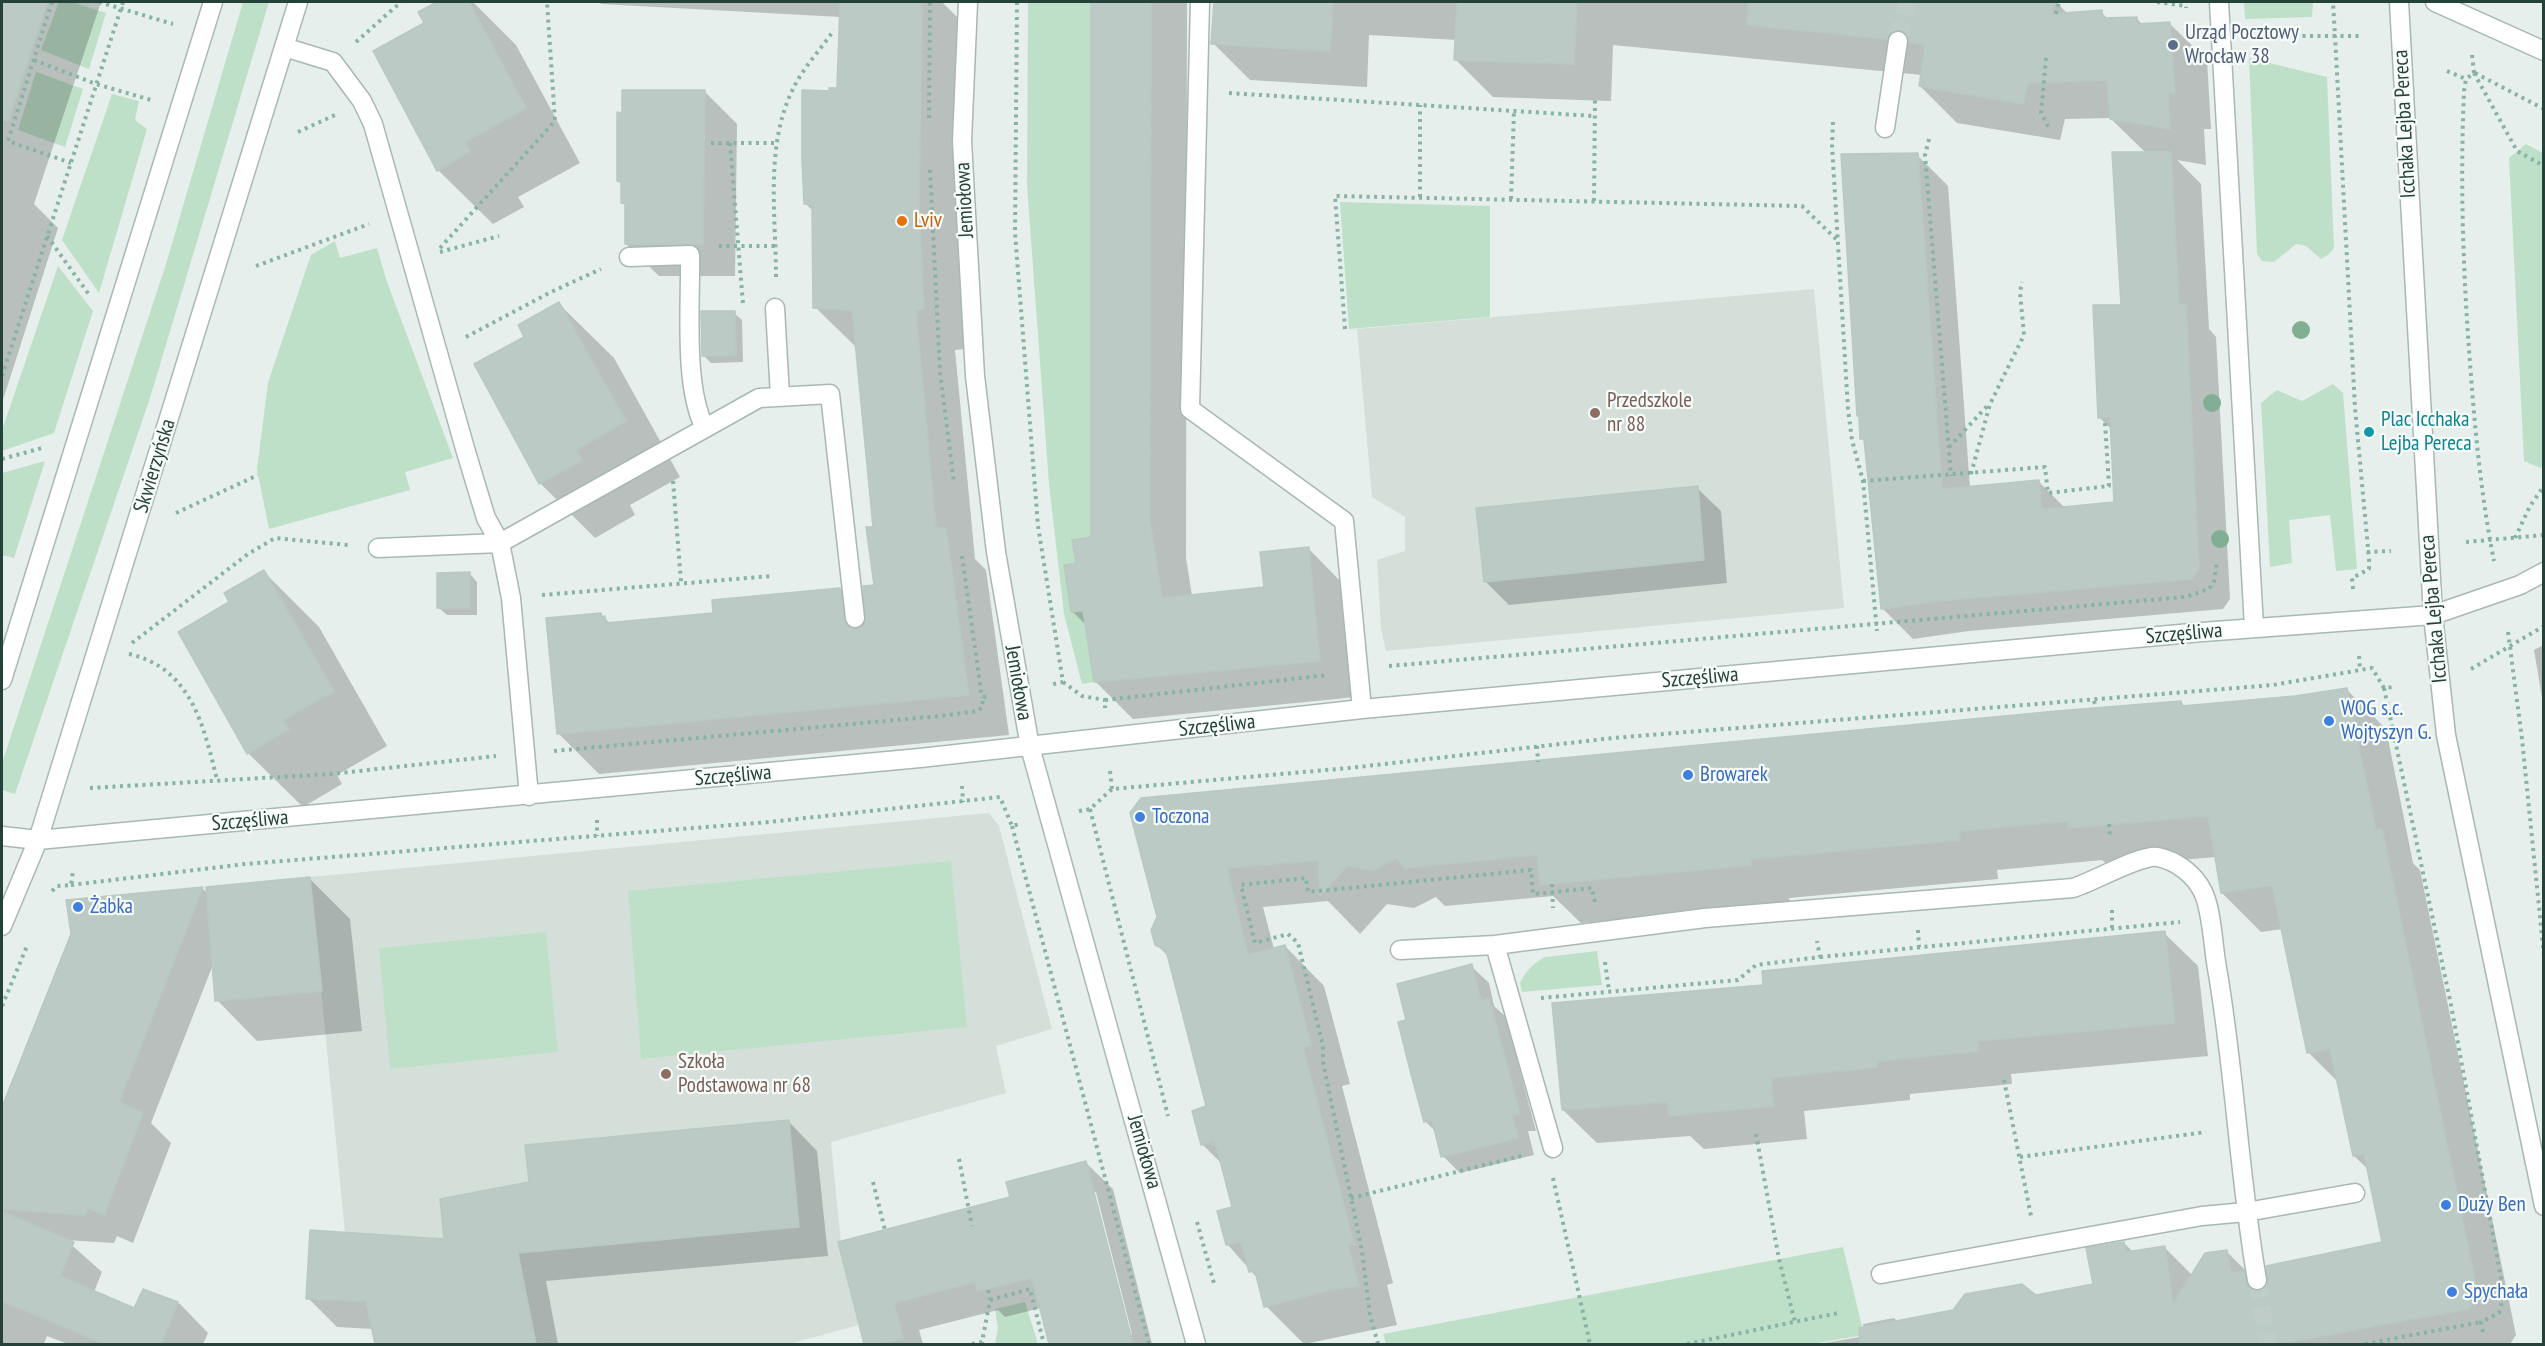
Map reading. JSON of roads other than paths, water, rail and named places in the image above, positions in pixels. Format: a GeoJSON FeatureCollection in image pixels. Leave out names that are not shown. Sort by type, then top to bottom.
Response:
{"type":"FeatureCollection","features":[{"type":"Feature","properties":{"kind":"street"},"geometry":{"type":"LineString","coordinates":[[2,680],[213,2]]}},
{"type":"Feature","properties":{"kind":"street","name":"Skwierzyńska"},"geometry":{"type":"LineString","coordinates":[[2,926],[38,840],[298,2]]}},
{"type":"Feature","properties":{"kind":"street","name":"Jemiołowa"},"geometry":{"type":"LineString","coordinates":[[968,2],[962,141],[975,376],[996,552],[1030,747],[1196,1344]]}},
{"type":"Feature","properties":{"kind":"street"},"geometry":{"type":"LineString","coordinates":[[1200,2],[1190,409],[1344,521],[1362,709]]}},
{"type":"Feature","properties":{"kind":"street"},"geometry":{"type":"LineString","coordinates":[[2219,2],[2254,627]]}},
{"type":"Feature","properties":{"kind":"street","name":"Icchaka Lejba Pereca"},"geometry":{"type":"LineString","coordinates":[[2399,2],[2433,615],[2446,735],[2544,1206]]}},
{"type":"Feature","properties":{"kind":"street"},"geometry":{"type":"LineString","coordinates":[[2435,2],[2544,51]]}},
{"type":"Feature","properties":{"kind":"street"},"geometry":{"type":"LineString","coordinates":[[1885,128],[1898,41]]}},
{"type":"Feature","properties":{"kind":"street"},"geometry":{"type":"LineString","coordinates":[[284,46],[333,62],[362,101],[373,124],[486,518],[500,543],[511,598],[529,796]]}},
{"type":"Feature","properties":{"kind":"street"},"geometry":{"type":"LineString","coordinates":[[629,257],[690,255],[692,384],[697,413],[705,428]]}},
{"type":"Feature","properties":{"kind":"street"},"geometry":{"type":"LineString","coordinates":[[776,308],[780,396]]}},
{"type":"Feature","properties":{"kind":"street"},"geometry":{"type":"LineString","coordinates":[[378,548],[500,543],[759,398],[830,394],[855,618]]}},
{"type":"Feature","properties":{"kind":"street"},"geometry":{"type":"LineString","coordinates":[[2433,615],[2520,585],[2544,572]]}},
{"type":"Feature","properties":{"kind":"street","name":"Szczęśliwa"},"geometry":{"type":"LineString","coordinates":[[2,836],[38,840],[529,796],[1030,747],[1362,709],[2254,627],[2433,615]]}},
{"type":"Feature","properties":{"kind":"street"},"geometry":{"type":"LineString","coordinates":[[1400,950],[1494,945],[1706,918],[2073,888],[2095,881],[2131,863],[2156,856],[2185,869],[2204,894],[2231,1048],[2246,1212],[2257,1280]]}},
{"type":"Feature","properties":{"kind":"street"},"geometry":{"type":"LineString","coordinates":[[1494,945],[1553,1148]]}},
{"type":"Feature","properties":{"kind":"street"},"geometry":{"type":"LineString","coordinates":[[1881,1274],[2202,1216],[2246,1212],[2355,1193]]}},
{"type":"Feature","properties":{"kind":"tunnel"},"geometry":{"type":"LineString","coordinates":[[1898,41],[1907,2]]}},
{"type":"Feature","properties":{"kind":"tunnel"},"geometry":{"type":"LineString","coordinates":[[2257,1280],[2268,1344]]}},
{"type":"Feature","properties":{"kind":"place","name":"Urząd Pocztowy Wrocław 38"},"geometry":{"type":"Point","coordinates":[2173,45]}},
{"type":"Feature","properties":{"kind":"place","name":"Lviv"},"geometry":{"type":"Point","coordinates":[902,221]}},
{"type":"Feature","properties":{"kind":"place","name":"Przedszkole nr 88"},"geometry":{"type":"Point","coordinates":[1595,413]}},
{"type":"Feature","properties":{"kind":"place","name":"Plac Icchaka Lejba Pereca"},"geometry":{"type":"Point","coordinates":[2369,432]}},
{"type":"Feature","properties":{"kind":"place","name":"WOG s.c. Wojtyszyn G."},"geometry":{"type":"Point","coordinates":[2329,721]}},
{"type":"Feature","properties":{"kind":"place","name":"Browarek"},"geometry":{"type":"Point","coordinates":[1688,775]}},
{"type":"Feature","properties":{"kind":"place","name":"Toczona"},"geometry":{"type":"Point","coordinates":[1140,817]}},
{"type":"Feature","properties":{"kind":"place","name":"Żabka"},"geometry":{"type":"Point","coordinates":[78,907]}},
{"type":"Feature","properties":{"kind":"place","name":"Szkoła Podstawowa nr 68"},"geometry":{"type":"Point","coordinates":[666,1074]}},
{"type":"Feature","properties":{"kind":"place","name":"Duży Ben"},"geometry":{"type":"Point","coordinates":[2446,1205]}},
{"type":"Feature","properties":{"kind":"place","name":"Spychała"},"geometry":{"type":"Point","coordinates":[2452,1292]}}]}
